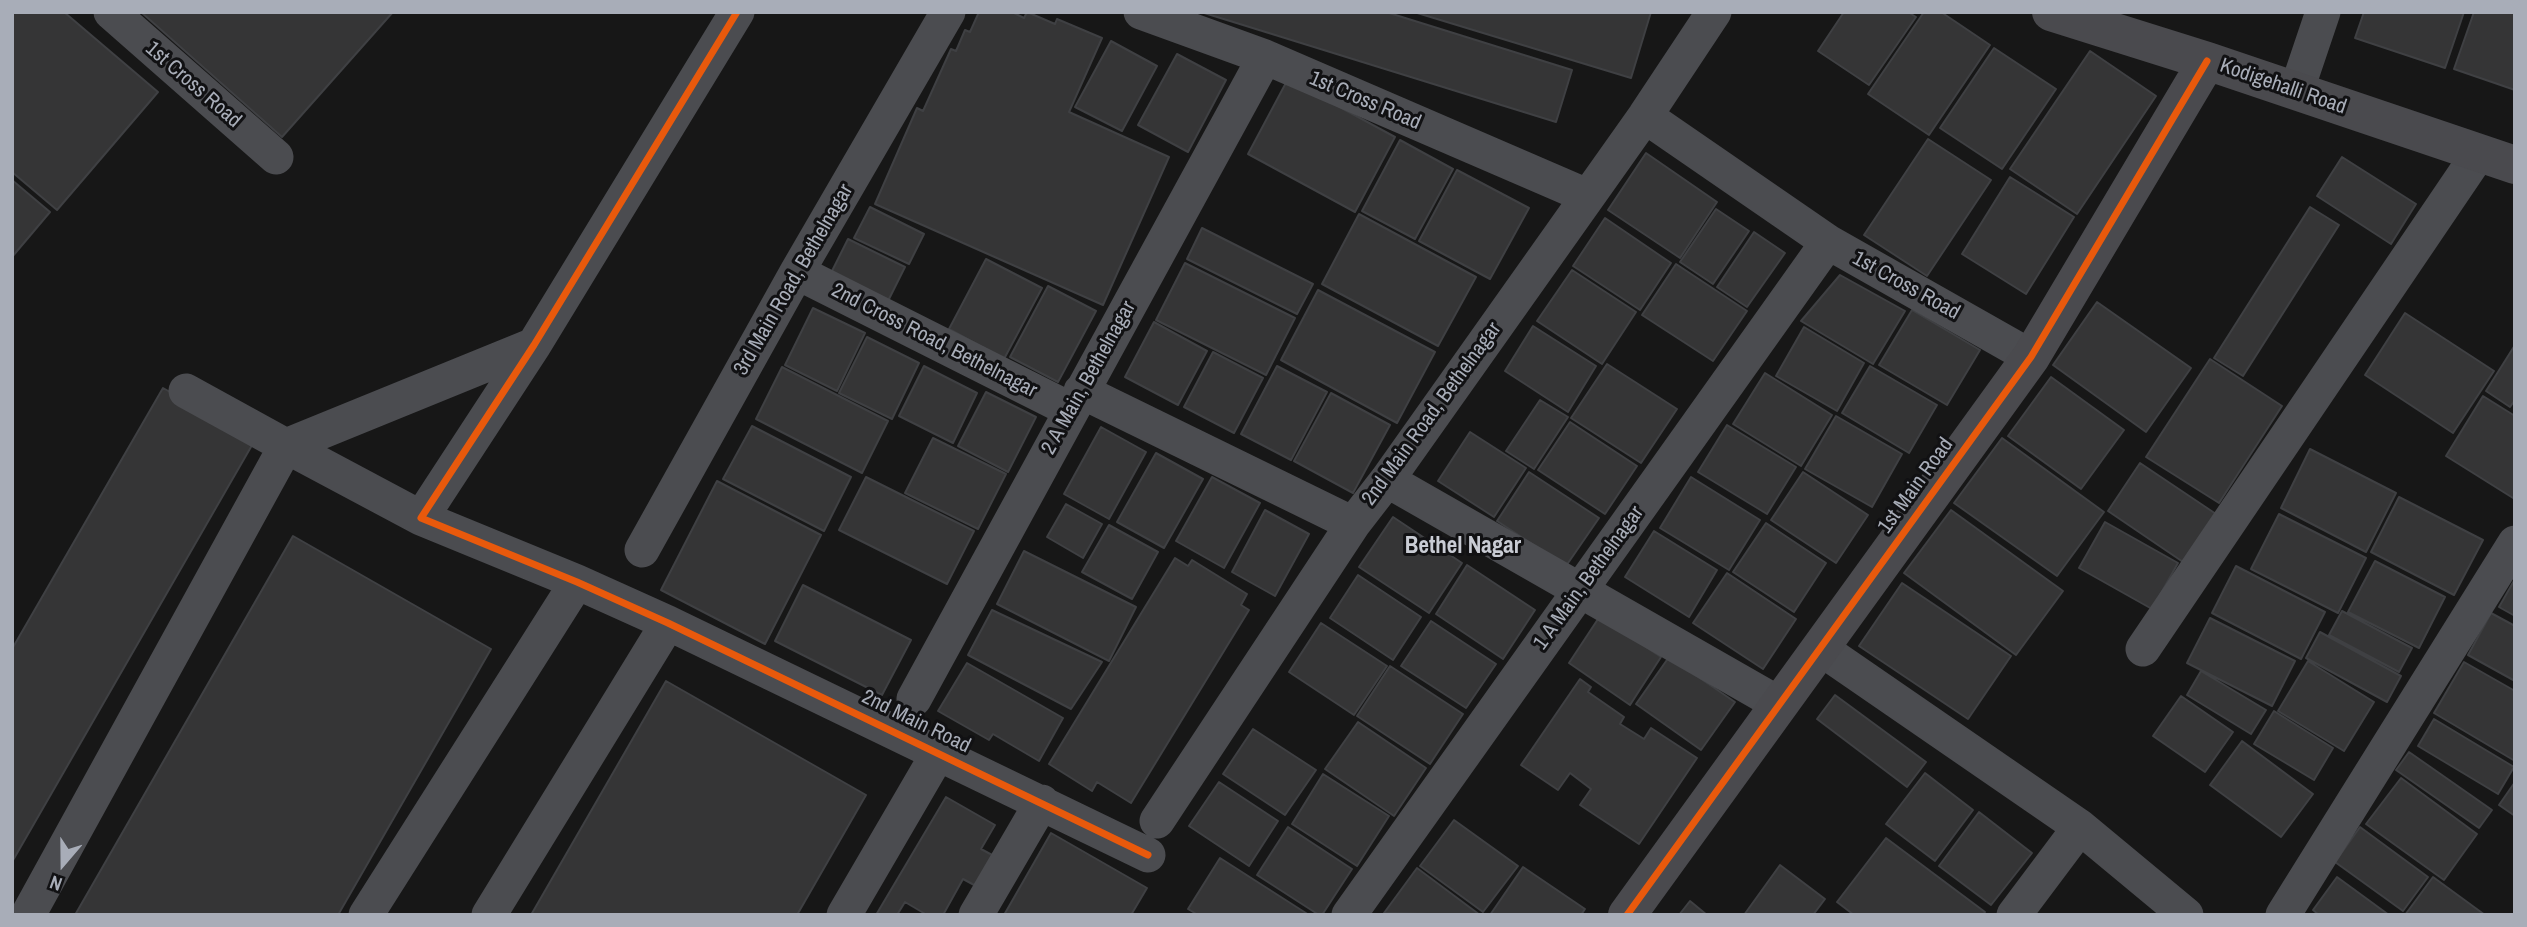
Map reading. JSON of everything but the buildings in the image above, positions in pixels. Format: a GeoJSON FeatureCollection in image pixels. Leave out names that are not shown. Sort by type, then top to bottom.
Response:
{"type":"FeatureCollection","features":[{"type":"Feature","properties":{"kind":"street","name":"1st Cross Road"},"geometry":{"type":"LineString","coordinates":[[111,12],[276,158]]}},
{"type":"Feature","properties":{"kind":"street"},"geometry":{"type":"LineString","coordinates":[[421,518],[534,345],[737,12]]}},
{"type":"Feature","properties":{"kind":"street","name":"3rd Main Road, Bethelnagar"},"geometry":{"type":"LineString","coordinates":[[642,550],[797,272],[948,12]]}},
{"type":"Feature","properties":{"kind":"street","name":"1st Cross Road"},"geometry":{"type":"LineString","coordinates":[[1141,12],[1265,57],[1587,196]]}},
{"type":"Feature","properties":{"kind":"street","name":"2nd Main Road, Bethelnagar"},"geometry":{"type":"LineString","coordinates":[[1157,821],[1353,524],[1645,116],[1714,12]]}},
{"type":"Feature","properties":{"kind":"street","name":"Kodigehalli Road"},"geometry":{"type":"LineString","coordinates":[[2051,12],[2207,61],[2515,165]]}},
{"type":"Feature","properties":{"kind":"street"},"geometry":{"type":"LineString","coordinates":[[2296,92],[2323,12]]}},
{"type":"Feature","properties":{"kind":"street","name":"2 A Main, Bethelnagar"},"geometry":{"type":"LineString","coordinates":[[915,699],[1265,57]]}},
{"type":"Feature","properties":{"kind":"street","name":"1st Main Road"},"geometry":{"type":"LineString","coordinates":[[1627,915],[2031,356],[2207,61]]}},
{"type":"Feature","properties":{"kind":"street","name":"1st Cross Road"},"geometry":{"type":"LineString","coordinates":[[1645,116],[1828,242],[2031,356]]}},
{"type":"Feature","properties":{"kind":"street"},"geometry":{"type":"LineString","coordinates":[[2143,649],[2479,153]]}},
{"type":"Feature","properties":{"kind":"street","name":"1 A Main, Bethelnagar"},"geometry":{"type":"LineString","coordinates":[[1349,915],[1828,242]]}},
{"type":"Feature","properties":{"kind":"street","name":"2nd Cross Road, Bethelnagar"},"geometry":{"type":"LineString","coordinates":[[797,272],[1076,401],[1353,524]]}},
{"type":"Feature","properties":{"kind":"street"},"geometry":{"type":"LineString","coordinates":[[28,915],[286,446],[534,345]]}},
{"type":"Feature","properties":{"kind":"street","name":"2nd Main Road"},"geometry":{"type":"LineString","coordinates":[[186,391],[421,518],[577,582],[668,623],[1148,855]]}},
{"type":"Feature","properties":{"kind":"street"},"geometry":{"type":"LineString","coordinates":[[1387,480],[1779,704]]}},
{"type":"Feature","properties":{"kind":"street"},"geometry":{"type":"LineString","coordinates":[[2283,915],[2515,542]]}},
{"type":"Feature","properties":{"kind":"street"},"geometry":{"type":"LineString","coordinates":[[366,915],[577,582]]}},
{"type":"Feature","properties":{"kind":"street"},"geometry":{"type":"LineString","coordinates":[[489,915],[668,623]]}},
{"type":"Feature","properties":{"kind":"street"},"geometry":{"type":"LineString","coordinates":[[1820,648],[2080,827],[2186,915]]}},
{"type":"Feature","properties":{"kind":"street"},"geometry":{"type":"LineString","coordinates":[[844,915],[939,752]]}},
{"type":"Feature","properties":{"kind":"street"},"geometry":{"type":"LineString","coordinates":[[976,915],[1042,802]]}},
{"type":"Feature","properties":{"kind":"street"},"geometry":{"type":"LineString","coordinates":[[2014,915],[2080,827]]}},
{"type":"Feature","properties":{"kind":"cycle path"},"geometry":{"type":"LineString","coordinates":[[737,12],[534,345],[421,518],[577,582],[668,623],[1148,855]]}},
{"type":"Feature","properties":{"kind":"cycle path"},"geometry":{"type":"LineString","coordinates":[[1627,915],[2031,357],[2207,61]]}},
{"type":"Feature","properties":{"kind":"district","name":"Bethel Nagar"},"geometry":{"type":"Point","coordinates":[1463,547]}}]}
